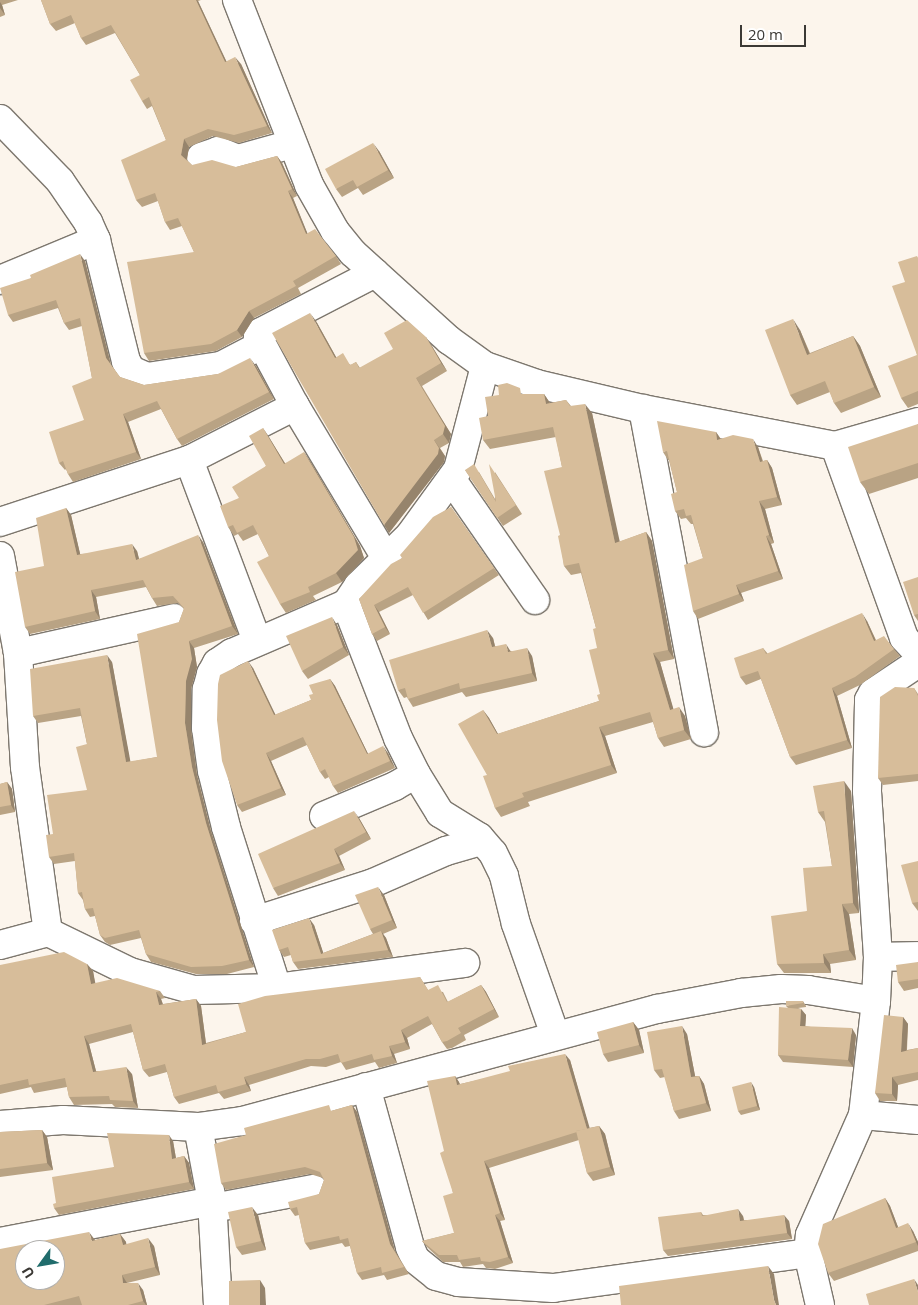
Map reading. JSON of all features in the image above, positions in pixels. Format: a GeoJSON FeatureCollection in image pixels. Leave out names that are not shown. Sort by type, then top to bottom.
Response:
{"type":"FeatureCollection","features":[{"type":"Feature","properties":{"kind":"street"},"geometry":{"type":"LineString","coordinates":[[237,0],[292,144],[318,206],[353,254],[449,340],[485,366],[518,379],[643,409],[835,446],[918,422]]}},
{"type":"Feature","properties":{"kind":"street"},"geometry":{"type":"LineString","coordinates":[[0,119],[76,201],[96,240],[126,361],[138,375],[147,377],[221,366],[261,345]]}},
{"type":"Feature","properties":{"kind":"street"},"geometry":{"type":"LineString","coordinates":[[200,157],[218,151],[238,159],[292,144]]}},
{"type":"Feature","properties":{"kind":"street"},"geometry":{"type":"LineString","coordinates":[[0,280],[96,240]]}},
{"type":"Feature","properties":{"kind":"street"},"geometry":{"type":"LineString","coordinates":[[375,274],[261,332],[258,337],[295,406],[386,558]]}},
{"type":"Feature","properties":{"kind":"street"},"geometry":{"type":"LineString","coordinates":[[276,988],[254,921],[212,771],[206,728],[206,690],[218,663],[257,641],[346,604],[358,586],[432,510],[458,469],[485,366]]}},
{"type":"Feature","properties":{"kind":"street"},"geometry":{"type":"LineString","coordinates":[[0,522],[189,460],[295,406]]}},
{"type":"Feature","properties":{"kind":"street"},"geometry":{"type":"LineString","coordinates":[[643,409],[704,732]]}},
{"type":"Feature","properties":{"kind":"street"},"geometry":{"type":"LineString","coordinates":[[835,446],[904,638],[918,653]]}},
{"type":"Feature","properties":{"kind":"street"},"geometry":{"type":"LineString","coordinates":[[189,460],[257,641]]}},
{"type":"Feature","properties":{"kind":"street"},"geometry":{"type":"LineString","coordinates":[[452,480],[535,600]]}},
{"type":"Feature","properties":{"kind":"street"},"geometry":{"type":"LineString","coordinates":[[0,556],[18,653],[25,767],[48,932]]}},
{"type":"Feature","properties":{"kind":"street"},"geometry":{"type":"LineString","coordinates":[[346,604],[398,738],[416,774],[440,813],[482,841],[493,853],[504,876],[516,924],[554,1036]]}},
{"type":"Feature","properties":{"kind":"street"},"geometry":{"type":"LineString","coordinates":[[18,653],[174,618]]}},
{"type":"Feature","properties":{"kind":"street"},"geometry":{"type":"LineString","coordinates":[[820,1305],[808,1253],[819,1212],[863,1115],[876,1001],[878,957],[866,791],[869,700],[876,690],[918,663]]}},
{"type":"Feature","properties":{"kind":"street"},"geometry":{"type":"LineString","coordinates":[[324,816],[395,786],[416,774]]}},
{"type":"Feature","properties":{"kind":"street"},"geometry":{"type":"LineString","coordinates":[[254,921],[373,883],[446,851],[482,841]]}},
{"type":"Feature","properties":{"kind":"street"},"geometry":{"type":"LineString","coordinates":[[0,945],[48,932],[161,983],[194,990],[235,992],[465,963]]}},
{"type":"Feature","properties":{"kind":"street"},"geometry":{"type":"LineString","coordinates":[[878,957],[918,956]]}},
{"type":"Feature","properties":{"kind":"street"},"geometry":{"type":"LineString","coordinates":[[0,1125],[62,1120],[198,1127],[242,1121],[657,1009],[761,990],[808,990],[876,1001]]}},
{"type":"Feature","properties":{"kind":"street"},"geometry":{"type":"LineString","coordinates":[[366,1086],[410,1247],[426,1269],[457,1293],[552,1288],[808,1253]]}},
{"type":"Feature","properties":{"kind":"street"},"geometry":{"type":"LineString","coordinates":[[863,1115],[918,1120]]}},
{"type":"Feature","properties":{"kind":"street"},"geometry":{"type":"LineString","coordinates":[[198,1127],[212,1205],[218,1305]]}},
{"type":"Feature","properties":{"kind":"street"},"geometry":{"type":"LineString","coordinates":[[0,1242],[314,1189]]}},
{"type":"Feature","properties":{"kind":"building"},"geometry":{"type":"Polygon","coordinates":[[[41,0],[196,0],[225,62],[235,57],[267,126],[234,135],[208,129],[184,139],[181,155],[192,165],[212,160],[236,167],[277,156],[292,189],[288,191],[306,234],[315,229],[336,256],[293,281],[296,286],[249,311],[237,330],[211,344],[144,353],[127,262],[194,252],[178,218],[165,222],[155,193],[136,200],[121,160],[166,140],[149,97],[142,101],[130,80],[140,75],[111,25],[81,38],[71,15],[50,24],[41,0]]]}},
{"type":"Feature","properties":{"kind":"building"},"geometry":{"type":"Polygon","coordinates":[[[373,143],[388,170],[357,187],[353,180],[336,189],[325,169],[373,143]]]}},
{"type":"Feature","properties":{"kind":"building"},"geometry":{"type":"Polygon","coordinates":[[[80,254],[106,358],[120,377],[144,385],[218,374],[250,358],[269,392],[177,439],[157,401],[123,414],[136,452],[68,474],[63,461],[59,463],[49,432],[84,420],[72,386],[92,378],[80,318],[64,323],[56,300],[8,315],[0,288],[31,278],[30,275],[80,254]]]}},
{"type":"Feature","properties":{"kind":"building"},"geometry":{"type":"Polygon","coordinates":[[[917,256],[918,391],[901,398],[888,366],[917,355],[892,286],[905,282],[898,262],[917,256]]]}},
{"type":"Feature","properties":{"kind":"building"},"geometry":{"type":"Polygon","coordinates":[[[310,313],[335,358],[343,353],[350,365],[356,362],[359,368],[393,349],[384,333],[407,320],[426,337],[441,363],[416,378],[445,426],[443,434],[434,440],[439,448],[438,454],[384,525],[272,333],[310,313]]]}},
{"type":"Feature","properties":{"kind":"building"},"geometry":{"type":"Polygon","coordinates":[[[793,319],[807,355],[853,336],[874,387],[834,403],[825,381],[790,395],[765,330],[793,319]]]}},
{"type":"Feature","properties":{"kind":"building"},"geometry":{"type":"Polygon","coordinates":[[[507,383],[520,388],[521,394],[544,394],[546,404],[566,400],[570,406],[585,404],[615,543],[646,532],[668,650],[653,653],[670,710],[679,707],[684,730],[658,738],[650,712],[599,727],[611,765],[522,793],[524,797],[495,808],[483,776],[487,775],[458,724],[483,710],[497,734],[599,701],[597,695],[600,694],[589,650],[597,648],[593,629],[596,628],[579,563],[564,566],[558,536],[560,535],[544,471],[562,467],[553,427],[483,440],[479,418],[488,416],[485,397],[499,395],[498,385],[507,383]]]}},
{"type":"Feature","properties":{"kind":"building"},"geometry":{"type":"Polygon","coordinates":[[[657,421],[716,432],[717,440],[733,435],[753,439],[760,462],[767,460],[777,497],[759,501],[769,535],[766,536],[778,571],[736,585],[739,594],[693,611],[684,565],[703,558],[691,515],[686,516],[684,509],[675,511],[671,494],[677,492],[667,451],[663,452],[657,421]]]}},
{"type":"Feature","properties":{"kind":"building"},"geometry":{"type":"Polygon","coordinates":[[[918,424],[918,463],[860,482],[848,447],[918,424]]]}},
{"type":"Feature","properties":{"kind":"building"},"geometry":{"type":"Polygon","coordinates":[[[263,428],[284,464],[304,452],[354,537],[358,550],[336,573],[308,587],[310,592],[280,604],[257,562],[269,556],[253,525],[237,533],[233,525],[228,527],[220,506],[239,498],[232,487],[266,466],[249,436],[263,428]]]}},
{"type":"Feature","properties":{"kind":"building"},"geometry":{"type":"Polygon","coordinates":[[[474,464],[496,502],[489,464],[516,505],[497,518],[465,470],[474,464]]]}},
{"type":"Feature","properties":{"kind":"building"},"geometry":{"type":"Polygon","coordinates":[[[451,507],[494,568],[423,613],[408,587],[374,605],[385,627],[372,634],[359,599],[391,564],[402,558],[400,555],[433,517],[451,507]]]}},
{"type":"Feature","properties":{"kind":"building"},"geometry":{"type":"Polygon","coordinates":[[[66,508],[77,555],[132,544],[136,560],[198,535],[232,626],[189,641],[192,659],[186,681],[185,723],[192,767],[206,823],[249,960],[222,966],[191,967],[146,954],[139,930],[105,938],[100,935],[93,908],[85,909],[82,892],[78,893],[74,853],[49,857],[46,835],[53,834],[47,795],[87,790],[76,747],[87,744],[80,708],[33,716],[30,669],[107,655],[126,762],[157,757],[137,634],[179,622],[184,608],[173,596],[152,598],[143,580],[91,590],[95,611],[25,627],[15,572],[44,566],[36,518],[66,508]]]}},
{"type":"Feature","properties":{"kind":"building"},"geometry":{"type":"Polygon","coordinates":[[[918,577],[918,614],[914,615],[903,582],[918,577]]]}},
{"type":"Feature","properties":{"kind":"building"},"geometry":{"type":"Polygon","coordinates":[[[862,613],[874,641],[884,636],[894,649],[855,677],[832,688],[847,740],[790,757],[758,671],[740,677],[734,658],[763,648],[766,654],[862,613]]]}},
{"type":"Feature","properties":{"kind":"building"},"geometry":{"type":"Polygon","coordinates":[[[332,617],[343,647],[302,671],[286,636],[332,617]]]}},
{"type":"Feature","properties":{"kind":"building"},"geometry":{"type":"Polygon","coordinates":[[[487,630],[492,647],[506,644],[508,652],[527,648],[532,673],[460,689],[459,683],[408,699],[405,688],[398,690],[389,660],[487,630]]]}},
{"type":"Feature","properties":{"kind":"building"},"geometry":{"type":"Polygon","coordinates":[[[248,661],[274,715],[311,700],[309,695],[313,694],[309,685],[330,679],[367,754],[383,746],[390,761],[333,786],[325,769],[320,772],[303,737],[266,753],[281,788],[237,805],[222,761],[217,720],[218,684],[220,675],[248,661]]]}},
{"type":"Feature","properties":{"kind":"building"},"geometry":{"type":"Polygon","coordinates":[[[895,687],[914,688],[918,696],[918,774],[878,778],[880,697],[895,687]]]}},
{"type":"Feature","properties":{"kind":"building"},"geometry":{"type":"Polygon","coordinates":[[[844,781],[853,903],[842,904],[849,950],[823,954],[824,963],[777,964],[771,916],[807,911],[803,868],[832,866],[824,811],[818,812],[813,786],[844,781]]]}},
{"type":"Feature","properties":{"kind":"building"},"geometry":{"type":"Polygon","coordinates":[[[7,782],[11,805],[0,807],[0,784],[7,782]]]}},
{"type":"Feature","properties":{"kind":"building"},"geometry":{"type":"Polygon","coordinates":[[[354,811],[366,832],[334,849],[340,863],[273,888],[258,854],[354,811]]]}},
{"type":"Feature","properties":{"kind":"building"},"geometry":{"type":"Polygon","coordinates":[[[918,861],[918,902],[912,903],[901,865],[918,861]]]}},
{"type":"Feature","properties":{"kind":"building"},"geometry":{"type":"Polygon","coordinates":[[[378,887],[392,920],[370,929],[355,895],[378,887]]]}},
{"type":"Feature","properties":{"kind":"building"},"geometry":{"type":"Polygon","coordinates":[[[309,918],[321,954],[381,931],[388,950],[293,962],[288,947],[279,950],[272,930],[309,918]]]}},
{"type":"Feature","properties":{"kind":"building"},"geometry":{"type":"Polygon","coordinates":[[[64,952],[87,964],[91,984],[117,978],[160,991],[156,992],[159,1005],[196,999],[202,1045],[246,1032],[238,1004],[265,996],[420,977],[428,990],[438,985],[447,1002],[481,985],[494,1009],[458,1028],[461,1033],[447,1041],[442,1042],[428,1016],[401,1030],[405,1042],[389,1046],[392,1056],[374,1060],[372,1054],[341,1063],[338,1054],[320,1059],[306,1059],[244,1077],[246,1084],[218,1092],[216,1085],[174,1097],[165,1064],[143,1070],[131,1024],[84,1036],[93,1072],[126,1067],[133,1101],[110,1100],[109,1096],[69,1097],[65,1078],[29,1085],[28,1079],[0,1085],[0,965],[64,952]]]}},
{"type":"Feature","properties":{"kind":"building"},"geometry":{"type":"Polygon","coordinates":[[[918,962],[918,979],[898,982],[896,965],[918,962]]]}},
{"type":"Feature","properties":{"kind":"building"},"geometry":{"type":"Polygon","coordinates":[[[786,1001],[803,1001],[803,1003],[786,1006],[786,1001]]]}},
{"type":"Feature","properties":{"kind":"building"},"geometry":{"type":"Polygon","coordinates":[[[779,1007],[801,1009],[800,1026],[852,1028],[848,1060],[778,1055],[779,1007]]]}},
{"type":"Feature","properties":{"kind":"building"},"geometry":{"type":"Polygon","coordinates":[[[884,1015],[903,1017],[901,1052],[918,1048],[918,1072],[892,1077],[892,1094],[875,1093],[884,1015]]]}},
{"type":"Feature","properties":{"kind":"building"},"geometry":{"type":"Polygon","coordinates":[[[633,1022],[639,1045],[603,1054],[597,1032],[633,1022]]]}},
{"type":"Feature","properties":{"kind":"building"},"geometry":{"type":"Polygon","coordinates":[[[682,1026],[691,1077],[699,1076],[706,1103],[674,1111],[662,1069],[654,1070],[647,1032],[682,1026]]]}},
{"type":"Feature","properties":{"kind":"building"},"geometry":{"type":"Polygon","coordinates":[[[565,1054],[587,1129],[484,1161],[500,1213],[495,1215],[508,1257],[490,1262],[481,1261],[480,1257],[459,1260],[457,1255],[439,1255],[422,1241],[454,1233],[443,1196],[453,1193],[440,1153],[444,1151],[427,1081],[455,1076],[457,1085],[510,1071],[508,1066],[565,1054]]]}},
{"type":"Feature","properties":{"kind":"building"},"geometry":{"type":"Polygon","coordinates":[[[751,1082],[757,1106],[738,1111],[732,1087],[751,1082]]]}},
{"type":"Feature","properties":{"kind":"building"},"geometry":{"type":"Polygon","coordinates":[[[329,1105],[331,1111],[352,1105],[390,1244],[404,1267],[382,1273],[381,1267],[357,1273],[348,1238],[340,1240],[339,1236],[305,1243],[297,1207],[290,1209],[288,1202],[319,1194],[324,1180],[320,1172],[305,1167],[221,1183],[214,1144],[246,1135],[244,1128],[329,1105]]]}},
{"type":"Feature","properties":{"kind":"building"},"geometry":{"type":"Polygon","coordinates":[[[599,1126],[610,1167],[587,1173],[576,1131],[599,1126]]]}},
{"type":"Feature","properties":{"kind":"building"},"geometry":{"type":"Polygon","coordinates":[[[42,1130],[47,1163],[0,1169],[0,1132],[42,1130]]]}},
{"type":"Feature","properties":{"kind":"building"},"geometry":{"type":"Polygon","coordinates":[[[107,1133],[169,1135],[172,1159],[184,1156],[189,1182],[54,1208],[53,1204],[56,1203],[52,1177],[114,1167],[107,1133]]]}},
{"type":"Feature","properties":{"kind":"building"},"geometry":{"type":"Polygon","coordinates":[[[885,1198],[896,1228],[908,1223],[916,1242],[828,1273],[818,1244],[823,1224],[885,1198]]]}},
{"type":"Feature","properties":{"kind":"building"},"geometry":{"type":"Polygon","coordinates":[[[252,1207],[261,1241],[236,1247],[228,1212],[252,1207]]]}},
{"type":"Feature","properties":{"kind":"building"},"geometry":{"type":"Polygon","coordinates":[[[738,1209],[740,1221],[784,1215],[787,1233],[663,1250],[658,1217],[701,1212],[702,1216],[738,1209]]]}},
{"type":"Feature","properties":{"kind":"building"},"geometry":{"type":"Polygon","coordinates":[[[89,1232],[92,1241],[120,1234],[123,1245],[148,1238],[155,1267],[122,1275],[123,1283],[138,1283],[143,1301],[128,1305],[82,1305],[79,1296],[44,1305],[0,1305],[0,1249],[15,1246],[15,1290],[65,1290],[65,1240],[47,1240],[89,1232]]]}},
{"type":"Feature","properties":{"kind":"building"},"geometry":{"type":"Polygon","coordinates":[[[768,1266],[776,1305],[621,1305],[619,1286],[768,1266]]]}},
{"type":"Feature","properties":{"kind":"building"},"geometry":{"type":"Polygon","coordinates":[[[914,1279],[918,1292],[918,1305],[869,1305],[866,1294],[914,1279]]]}},
{"type":"Feature","properties":{"kind":"building"},"geometry":{"type":"Polygon","coordinates":[[[260,1280],[260,1305],[229,1305],[229,1281],[260,1280]]]}}]}
